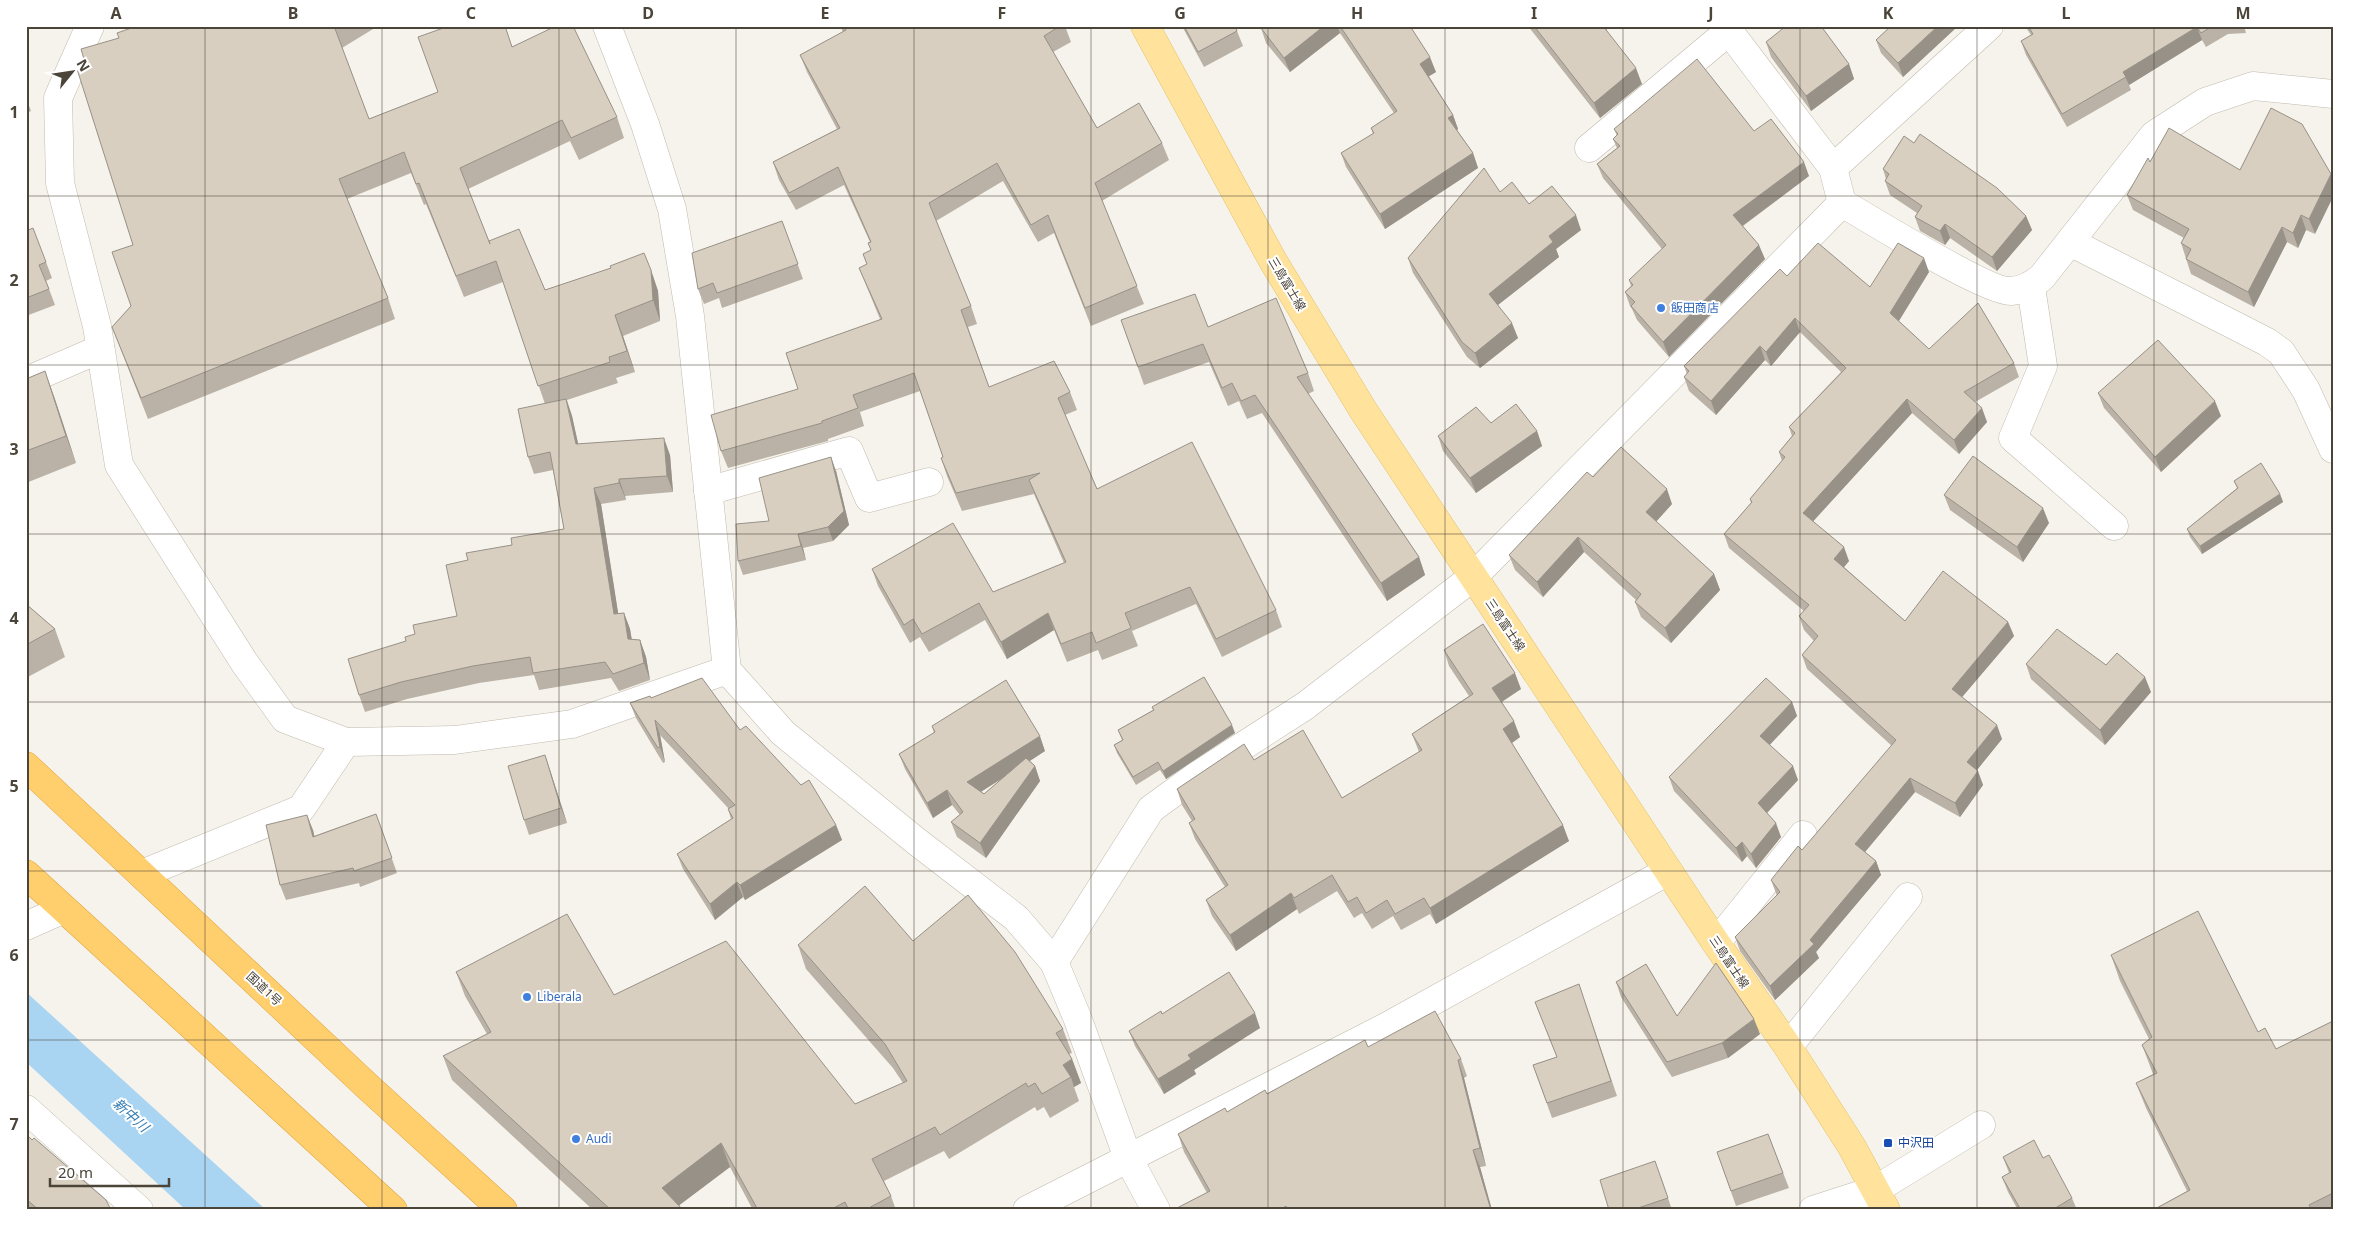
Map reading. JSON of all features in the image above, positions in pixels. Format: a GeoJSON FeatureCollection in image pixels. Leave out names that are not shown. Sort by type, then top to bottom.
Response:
{"type":"FeatureCollection","features":[{"type":"Feature","properties":{"kind":"highway","name":"国道1号"},"geometry":{"type":"LineString","coordinates":[[26,766],[374,1092],[504,1210]]}},
{"type":"Feature","properties":{"kind":"highway"},"geometry":{"type":"LineString","coordinates":[[26,874],[393,1210]]}},
{"type":"Feature","properties":{"kind":"main road","name":"三島富士線"},"geometry":{"type":"LineString","coordinates":[[1145,26],[1273,262],[1363,410],[1716,943],[1788,1047],[1852,1147],[1881,1200]]}},
{"type":"Feature","properties":{"kind":"street"},"geometry":{"type":"LineString","coordinates":[[90,26],[58,98],[60,183],[97,326],[119,465],[244,662],[285,720],[346,742],[455,740],[572,724],[728,670]]}},
{"type":"Feature","properties":{"kind":"street"},"geometry":{"type":"LineString","coordinates":[[607,26],[645,124],[672,209],[690,316],[728,670],[783,732],[916,841],[1016,918],[1054,962],[1077,1017],[1128,1158],[1156,1210]]}},
{"type":"Feature","properties":{"kind":"street"},"geometry":{"type":"LineString","coordinates":[[1833,168],[1989,26]]}},
{"type":"Feature","properties":{"kind":"street"},"geometry":{"type":"LineString","coordinates":[[1589,148],[1727,29],[1833,168],[1842,203],[1982,282],[2010,292],[2031,287],[2042,277],[2154,135],[2205,102],[2253,86],[2333,94]]}},
{"type":"Feature","properties":{"kind":"street"},"geometry":{"type":"LineString","coordinates":[[1054,962],[1151,809],[1195,777],[1304,706],[1473,576],[1842,203]]}},
{"type":"Feature","properties":{"kind":"street"},"geometry":{"type":"LineString","coordinates":[[2070,242],[2242,328],[2281,352],[2306,390],[2333,449]]}},
{"type":"Feature","properties":{"kind":"street"},"geometry":{"type":"LineString","coordinates":[[2031,287],[2043,366],[2013,438],[2114,526]]}},
{"type":"Feature","properties":{"kind":"street"},"geometry":{"type":"LineString","coordinates":[[26,381],[100,349]]}},
{"type":"Feature","properties":{"kind":"street"},"geometry":{"type":"LineString","coordinates":[[708,491],[849,450],[869,498],[929,482]]}},
{"type":"Feature","properties":{"kind":"street"},"geometry":{"type":"LineString","coordinates":[[142,874],[301,809],[346,742]]}},
{"type":"Feature","properties":{"kind":"street"},"geometry":{"type":"LineString","coordinates":[[1716,943],[1804,835]]}},
{"type":"Feature","properties":{"kind":"street"},"geometry":{"type":"LineString","coordinates":[[1027,1210],[1386,1027],[1668,871]]}},
{"type":"Feature","properties":{"kind":"street"},"geometry":{"type":"LineString","coordinates":[[1788,1047],[1908,897]]}},
{"type":"Feature","properties":{"kind":"street"},"geometry":{"type":"LineString","coordinates":[[26,926],[64,909]]}},
{"type":"Feature","properties":{"kind":"street"},"geometry":{"type":"LineString","coordinates":[[26,1109],[139,1210]]}},
{"type":"Feature","properties":{"kind":"street"},"geometry":{"type":"LineString","coordinates":[[1813,1210],[1881,1200],[1980,1125]]}},
{"type":"Feature","properties":{"kind":"water","name":"新中川"},"geometry":{"type":"Polygon","coordinates":[[[26,992],[266,1210],[186,1210],[26,1062],[26,992]]]}},
{"type":"Feature","properties":{"kind":"building"},"geometry":{"type":"Polygon","coordinates":[[[137,26],[334,26],[369,119],[438,92],[418,37],[449,26],[505,26],[512,47],[556,26],[573,26],[617,117],[571,138],[562,120],[460,168],[490,244],[489,241],[519,229],[545,290],[611,268],[610,266],[644,253],[651,270],[653,300],[615,315],[627,351],[609,357],[610,362],[538,386],[496,261],[456,276],[419,183],[416,184],[404,152],[339,179],[388,298],[141,398],[112,327],[131,306],[112,252],[133,245],[77,69],[86,66],[81,49],[119,38],[117,33],[137,26]]]}},
{"type":"Feature","properties":{"kind":"building"},"geometry":{"type":"Polygon","coordinates":[[[844,26],[1060,26],[1044,36],[1097,128],[1139,103],[1162,143],[1095,183],[1137,286],[1085,308],[1048,215],[1031,225],[997,163],[929,203],[971,306],[961,310],[989,387],[1054,361],[1070,392],[1058,398],[1097,489],[1192,442],[1276,610],[1216,639],[1190,587],[1125,613],[1131,628],[1096,643],[1092,632],[1061,644],[1048,613],[1001,642],[979,603],[922,634],[913,619],[904,625],[872,569],[953,523],[993,592],[1066,562],[1029,480],[1040,473],[956,493],[941,458],[943,457],[914,373],[853,395],[858,408],[822,421],[822,423],[721,451],[711,415],[798,389],[786,353],[882,319],[859,268],[867,264],[863,254],[871,250],[868,243],[871,242],[838,167],[789,193],[773,162],[840,128],[800,55],[846,30],[844,26]]]}},
{"type":"Feature","properties":{"kind":"building"},"geometry":{"type":"Polygon","coordinates":[[[1184,26],[1235,26],[1237,31],[1198,52],[1184,26]]]}},
{"type":"Feature","properties":{"kind":"building"},"geometry":{"type":"Polygon","coordinates":[[[1263,26],[1324,26],[1284,58],[1261,28],[1263,26]]]}},
{"type":"Feature","properties":{"kind":"building"},"geometry":{"type":"Polygon","coordinates":[[[1340,26],[1410,26],[1430,57],[1420,64],[1453,115],[1448,118],[1473,153],[1380,214],[1341,153],[1374,133],[1371,128],[1397,111],[1340,26]]]}},
{"type":"Feature","properties":{"kind":"building"},"geometry":{"type":"Polygon","coordinates":[[[1534,26],[1603,26],[1636,68],[1594,103],[1534,26]]]}},
{"type":"Feature","properties":{"kind":"building"},"geometry":{"type":"Polygon","coordinates":[[[1786,26],[1821,26],[1849,64],[1806,96],[1766,42],[1786,26]]]}},
{"type":"Feature","properties":{"kind":"building"},"geometry":{"type":"Polygon","coordinates":[[[1891,26],[1938,26],[1898,63],[1876,40],[1891,26]]]}},
{"type":"Feature","properties":{"kind":"building"},"geometry":{"type":"Polygon","coordinates":[[[2028,26],[2213,26],[2201,33],[2197,27],[2123,72],[2126,77],[2062,114],[2021,41],[2033,34],[2028,26]]]}},
{"type":"Feature","properties":{"kind":"building"},"geometry":{"type":"Polygon","coordinates":[[[1697,59],[1754,131],[1771,119],[1804,162],[1733,215],[1759,245],[1663,342],[1631,306],[1635,302],[1625,292],[1633,285],[1629,280],[1666,245],[1597,164],[1620,146],[1613,139],[1618,134],[1614,129],[1697,59]]]}},
{"type":"Feature","properties":{"kind":"building"},"geometry":{"type":"Polygon","coordinates":[[[2271,108],[2302,124],[2331,174],[2309,219],[2301,215],[2293,233],[2282,227],[2248,292],[2186,259],[2191,249],[2181,243],[2189,229],[2127,195],[2148,158],[2150,162],[2169,128],[2240,170],[2271,108]]]}},
{"type":"Feature","properties":{"kind":"building"},"geometry":{"type":"Polygon","coordinates":[[[1920,134],[1997,188],[2026,216],[1992,257],[1945,224],[1940,231],[1915,217],[1922,206],[1885,181],[1889,174],[1883,169],[1904,136],[1914,143],[1920,134]]]}},
{"type":"Feature","properties":{"kind":"building"},"geometry":{"type":"Polygon","coordinates":[[[1484,168],[1500,192],[1512,182],[1529,204],[1552,186],[1576,215],[1549,236],[1553,242],[1489,294],[1512,323],[1475,353],[1462,342],[1408,258],[1484,168]]]}},
{"type":"Feature","properties":{"kind":"building"},"geometry":{"type":"Polygon","coordinates":[[[782,221],[798,264],[717,293],[713,283],[698,289],[692,253],[782,221]]]}},
{"type":"Feature","properties":{"kind":"building"},"geometry":{"type":"Polygon","coordinates":[[[33,228],[46,262],[39,265],[49,289],[26,298],[26,231],[33,228]]]}},
{"type":"Feature","properties":{"kind":"building"},"geometry":{"type":"Polygon","coordinates":[[[1818,243],[1870,287],[1898,243],[1924,258],[1890,313],[1929,349],[1978,303],[2014,363],[1964,392],[1982,408],[1954,440],[1907,399],[1803,513],[1844,547],[1834,559],[1905,621],[1943,571],[2008,622],[1952,689],[1997,725],[1967,762],[1978,771],[1955,803],[1910,778],[1855,844],[1876,861],[1810,940],[1814,944],[1770,986],[1735,937],[1780,892],[1771,880],[1798,846],[1802,850],[1896,740],[1802,655],[1818,636],[1799,616],[1809,605],[1724,534],[1752,502],[1750,499],[1785,457],[1779,452],[1795,433],[1789,427],[1846,368],[1795,318],[1766,352],[1760,346],[1711,401],[1684,377],[1689,371],[1684,366],[1780,269],[1787,276],[1818,243]]]}},
{"type":"Feature","properties":{"kind":"building"},"geometry":{"type":"Polygon","coordinates":[[[1195,294],[1208,327],[1276,298],[1308,373],[1297,377],[1419,557],[1381,583],[1255,395],[1241,401],[1232,383],[1222,388],[1203,344],[1138,367],[1121,320],[1195,294]]]}},
{"type":"Feature","properties":{"kind":"building"},"geometry":{"type":"Polygon","coordinates":[[[2158,340],[2215,401],[2155,457],[2098,393],[2158,340]]]}},
{"type":"Feature","properties":{"kind":"building"},"geometry":{"type":"Polygon","coordinates":[[[45,371],[66,436],[26,451],[26,379],[45,371]]]}},
{"type":"Feature","properties":{"kind":"building"},"geometry":{"type":"Polygon","coordinates":[[[566,399],[576,444],[664,438],[667,476],[619,479],[619,483],[594,488],[614,614],[624,613],[628,639],[640,640],[644,663],[613,674],[605,662],[533,673],[530,657],[473,666],[401,682],[359,695],[348,659],[406,641],[405,637],[415,634],[413,625],[457,616],[446,565],[468,560],[466,553],[512,545],[511,538],[564,529],[550,452],[528,457],[518,409],[566,399]]]}},
{"type":"Feature","properties":{"kind":"building"},"geometry":{"type":"Polygon","coordinates":[[[1516,404],[1537,431],[1470,478],[1438,436],[1476,407],[1491,423],[1516,404]]]}},
{"type":"Feature","properties":{"kind":"building"},"geometry":{"type":"Polygon","coordinates":[[[1621,447],[1667,489],[1646,512],[1714,574],[1665,628],[1635,602],[1641,594],[1578,537],[1537,582],[1509,555],[1587,472],[1593,477],[1621,447]]]}},
{"type":"Feature","properties":{"kind":"building"},"geometry":{"type":"Polygon","coordinates":[[[1973,456],[2043,508],[2017,547],[1944,495],[1973,456]]]}},
{"type":"Feature","properties":{"kind":"building"},"geometry":{"type":"Polygon","coordinates":[[[831,457],[844,511],[828,527],[798,534],[801,546],[738,561],[736,524],[769,521],[759,478],[831,457]]]}},
{"type":"Feature","properties":{"kind":"building"},"geometry":{"type":"Polygon","coordinates":[[[2261,463],[2280,494],[2200,546],[2187,529],[2238,488],[2234,481],[2261,463]]]}},
{"type":"Feature","properties":{"kind":"building"},"geometry":{"type":"Polygon","coordinates":[[[26,604],[55,629],[26,645],[26,604]]]}},
{"type":"Feature","properties":{"kind":"building"},"geometry":{"type":"Polygon","coordinates":[[[1483,624],[1515,673],[1492,688],[1514,721],[1503,729],[1563,825],[1430,908],[1424,898],[1395,914],[1387,900],[1366,913],[1357,897],[1348,902],[1332,875],[1294,898],[1291,893],[1230,935],[1206,900],[1228,885],[1189,823],[1195,819],[1177,789],[1244,744],[1254,760],[1303,730],[1342,798],[1422,750],[1412,734],[1473,694],[1444,650],[1483,624]]]}},
{"type":"Feature","properties":{"kind":"building"},"geometry":{"type":"Polygon","coordinates":[[[2057,629],[2106,665],[2117,653],[2145,677],[2100,730],[2026,664],[2057,629]]]}},
{"type":"Feature","properties":{"kind":"building"},"geometry":{"type":"Polygon","coordinates":[[[1204,677],[1232,725],[1163,771],[1158,762],[1133,777],[1114,745],[1123,740],[1118,730],[1154,710],[1152,707],[1204,677]]]}},
{"type":"Feature","properties":{"kind":"building"},"geometry":{"type":"Polygon","coordinates":[[[702,678],[740,730],[746,726],[801,785],[809,780],[836,825],[740,885],[737,882],[710,904],[677,854],[733,818],[728,809],[735,805],[655,720],[660,747],[658,748],[630,703],[650,696],[651,698],[702,678]]]}},
{"type":"Feature","properties":{"kind":"building"},"geometry":{"type":"Polygon","coordinates":[[[1766,678],[1792,702],[1760,736],[1793,766],[1758,803],[1776,823],[1751,854],[1742,842],[1736,848],[1669,777],[1766,678]]]}},
{"type":"Feature","properties":{"kind":"building"},"geometry":{"type":"Polygon","coordinates":[[[1006,680],[1040,736],[967,782],[984,794],[1026,758],[1035,766],[980,843],[951,822],[963,812],[947,790],[927,803],[899,754],[935,732],[932,726],[1006,680]]]}},
{"type":"Feature","properties":{"kind":"building"},"geometry":{"type":"Polygon","coordinates":[[[545,755],[561,808],[524,820],[508,766],[545,755]]]}},
{"type":"Feature","properties":{"kind":"building"},"geometry":{"type":"Polygon","coordinates":[[[376,814],[392,858],[354,871],[353,868],[280,885],[266,825],[307,815],[313,837],[376,814]]]}},
{"type":"Feature","properties":{"kind":"building"},"geometry":{"type":"Polygon","coordinates":[[[865,886],[913,941],[968,895],[1015,952],[1063,1029],[1056,1033],[1072,1059],[1063,1065],[1071,1077],[1042,1094],[1035,1083],[1028,1087],[1026,1083],[940,1135],[935,1127],[872,1159],[891,1196],[865,1210],[849,1210],[845,1202],[830,1210],[758,1210],[721,1143],[662,1188],[683,1210],[611,1210],[443,1056],[491,1032],[456,972],[567,914],[614,995],[726,941],[855,1104],[907,1081],[885,1044],[798,945],[865,886]]]}},
{"type":"Feature","properties":{"kind":"building"},"geometry":{"type":"Polygon","coordinates":[[[2198,911],[2258,1032],[2265,1028],[2276,1049],[2333,1021],[2333,1193],[2309,1205],[2312,1210],[2153,1210],[2190,1190],[2136,1083],[2157,1073],[2142,1045],[2152,1037],[2111,955],[2198,911]]]}},
{"type":"Feature","properties":{"kind":"building"},"geometry":{"type":"Polygon","coordinates":[[[1716,963],[1754,1019],[1722,1043],[1667,1062],[1616,982],[1646,964],[1677,1016],[1716,963]]]}},
{"type":"Feature","properties":{"kind":"building"},"geometry":{"type":"Polygon","coordinates":[[[1229,972],[1255,1013],[1188,1055],[1191,1059],[1158,1079],[1129,1031],[1161,1011],[1162,1014],[1229,972]]]}},
{"type":"Feature","properties":{"kind":"building"},"geometry":{"type":"Polygon","coordinates":[[[1579,984],[1611,1081],[1547,1103],[1533,1065],[1557,1057],[1535,1002],[1579,984]]]}},
{"type":"Feature","properties":{"kind":"building"},"geometry":{"type":"Polygon","coordinates":[[[1435,1011],[1461,1059],[1458,1060],[1480,1148],[1473,1150],[1491,1210],[1287,1210],[1286,1206],[1280,1210],[1178,1210],[1177,1208],[1210,1191],[1178,1134],[1225,1108],[1227,1112],[1265,1090],[1267,1094],[1365,1040],[1368,1047],[1435,1011]]]}},
{"type":"Feature","properties":{"kind":"building"},"geometry":{"type":"Polygon","coordinates":[[[26,1134],[32,1140],[34,1138],[106,1200],[111,1210],[39,1210],[26,1199],[26,1134]]]}},
{"type":"Feature","properties":{"kind":"building"},"geometry":{"type":"Polygon","coordinates":[[[1768,1134],[1783,1173],[1731,1191],[1717,1152],[1768,1134]]]}},
{"type":"Feature","properties":{"kind":"building"},"geometry":{"type":"Polygon","coordinates":[[[2034,1140],[2043,1158],[2049,1155],[2072,1198],[2052,1210],[2021,1210],[2002,1177],[2011,1172],[2003,1157],[2034,1140]]]}},
{"type":"Feature","properties":{"kind":"building"},"geometry":{"type":"Polygon","coordinates":[[[1655,1161],[1668,1198],[1632,1210],[1609,1210],[1600,1180],[1655,1161]]]}},
{"type":"Feature","properties":{"kind":"place","name":"飯田商店"},"geometry":{"type":"Point","coordinates":[1661,308]}},
{"type":"Feature","properties":{"kind":"place","name":"Liberala"},"geometry":{"type":"Point","coordinates":[527,997]}},
{"type":"Feature","properties":{"kind":"place","name":"Audi"},"geometry":{"type":"Point","coordinates":[576,1139]}},
{"type":"Feature","properties":{"kind":"place","name":"中沢田"},"geometry":{"type":"Point","coordinates":[1888,1143]}}]}
